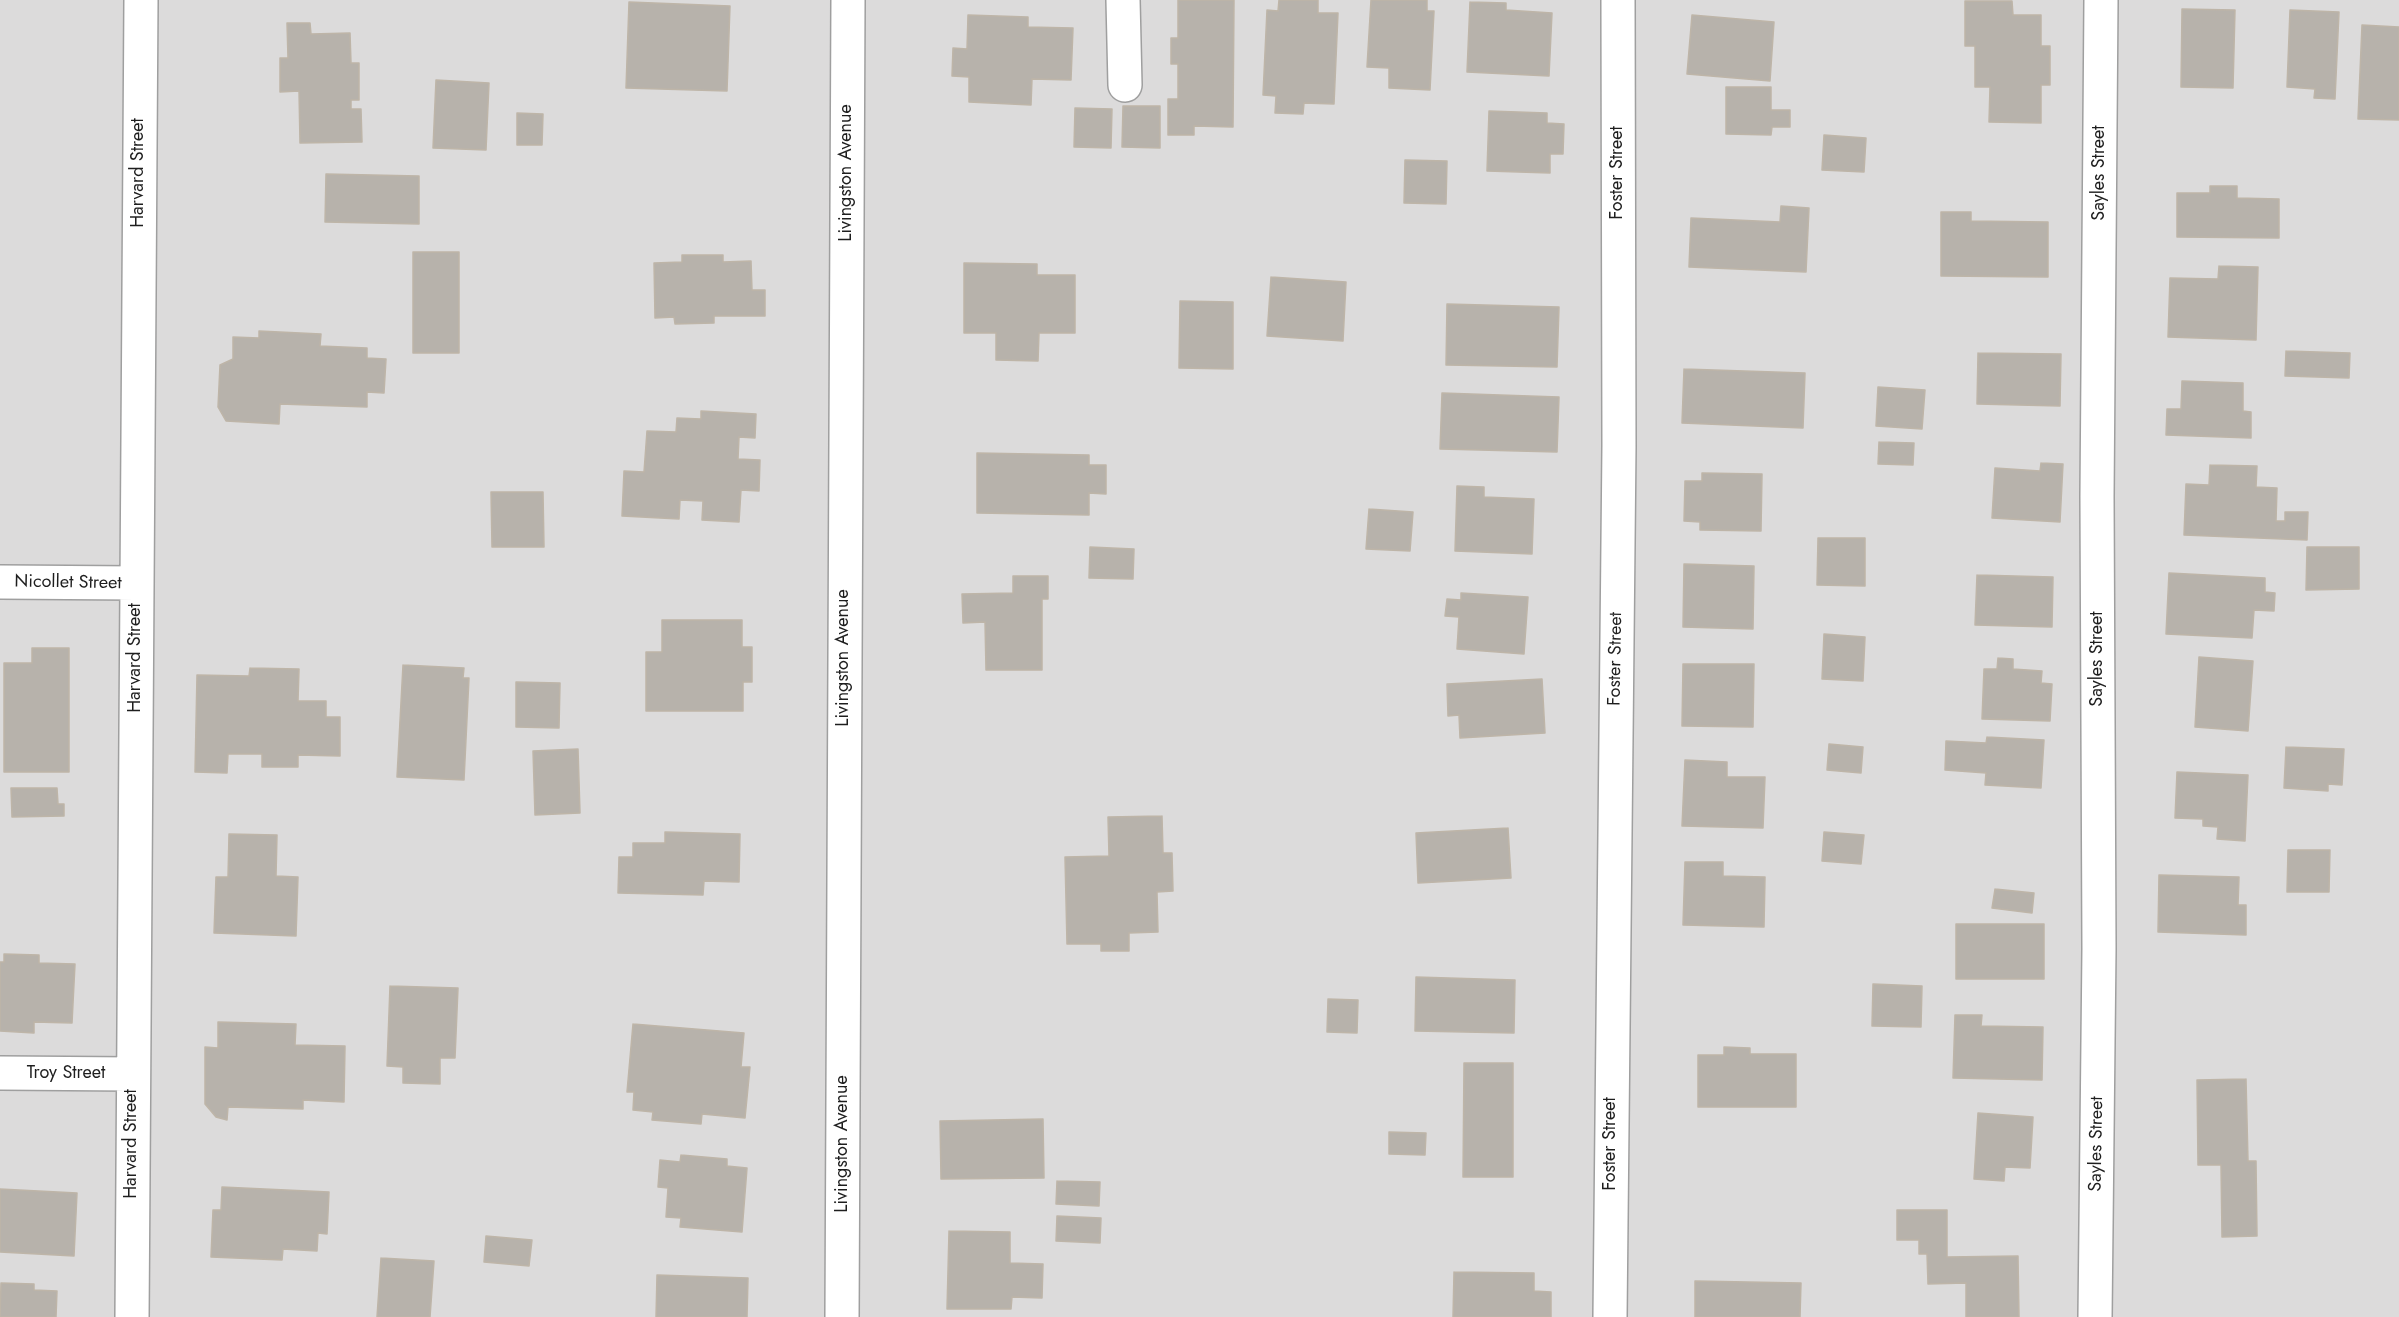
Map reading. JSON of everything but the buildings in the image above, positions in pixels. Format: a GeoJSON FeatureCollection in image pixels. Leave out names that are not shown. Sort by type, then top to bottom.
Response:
{"type":"FeatureCollection","features":[{"type":"Feature","properties":{"kind":"street","name":"Harvard Street"},"geometry":{"type":"LineString","coordinates":[[132,1317],[141,0]]}},
{"type":"Feature","properties":{"kind":"street","name":"Livingston Avenue"},"geometry":{"type":"LineString","coordinates":[[842,1317],[848,0]]}},
{"type":"Feature","properties":{"kind":"street"},"geometry":{"type":"LineString","coordinates":[[1123,0],[1125,85]]}},
{"type":"Feature","properties":{"kind":"street","name":"Foster Street"},"geometry":{"type":"LineString","coordinates":[[1610,1317],[1619,446],[1618,0]]}},
{"type":"Feature","properties":{"kind":"street","name":"Sayles Street"},"geometry":{"type":"LineString","coordinates":[[2095,1317],[2099,949],[2097,484],[2101,0]]}},
{"type":"Feature","properties":{"kind":"street","name":"Nicollet Street"},"geometry":{"type":"LineString","coordinates":[[0,582],[136,583]]}},
{"type":"Feature","properties":{"kind":"street","name":"Troy Street"},"geometry":{"type":"LineString","coordinates":[[0,1073],[133,1074]]}},
{"type":"Feature","properties":{"kind":"shaded area"},"geometry":{"type":"Polygon","coordinates":[[[0,0],[2399,0],[2399,1317],[0,1317],[0,0]]]}}]}
